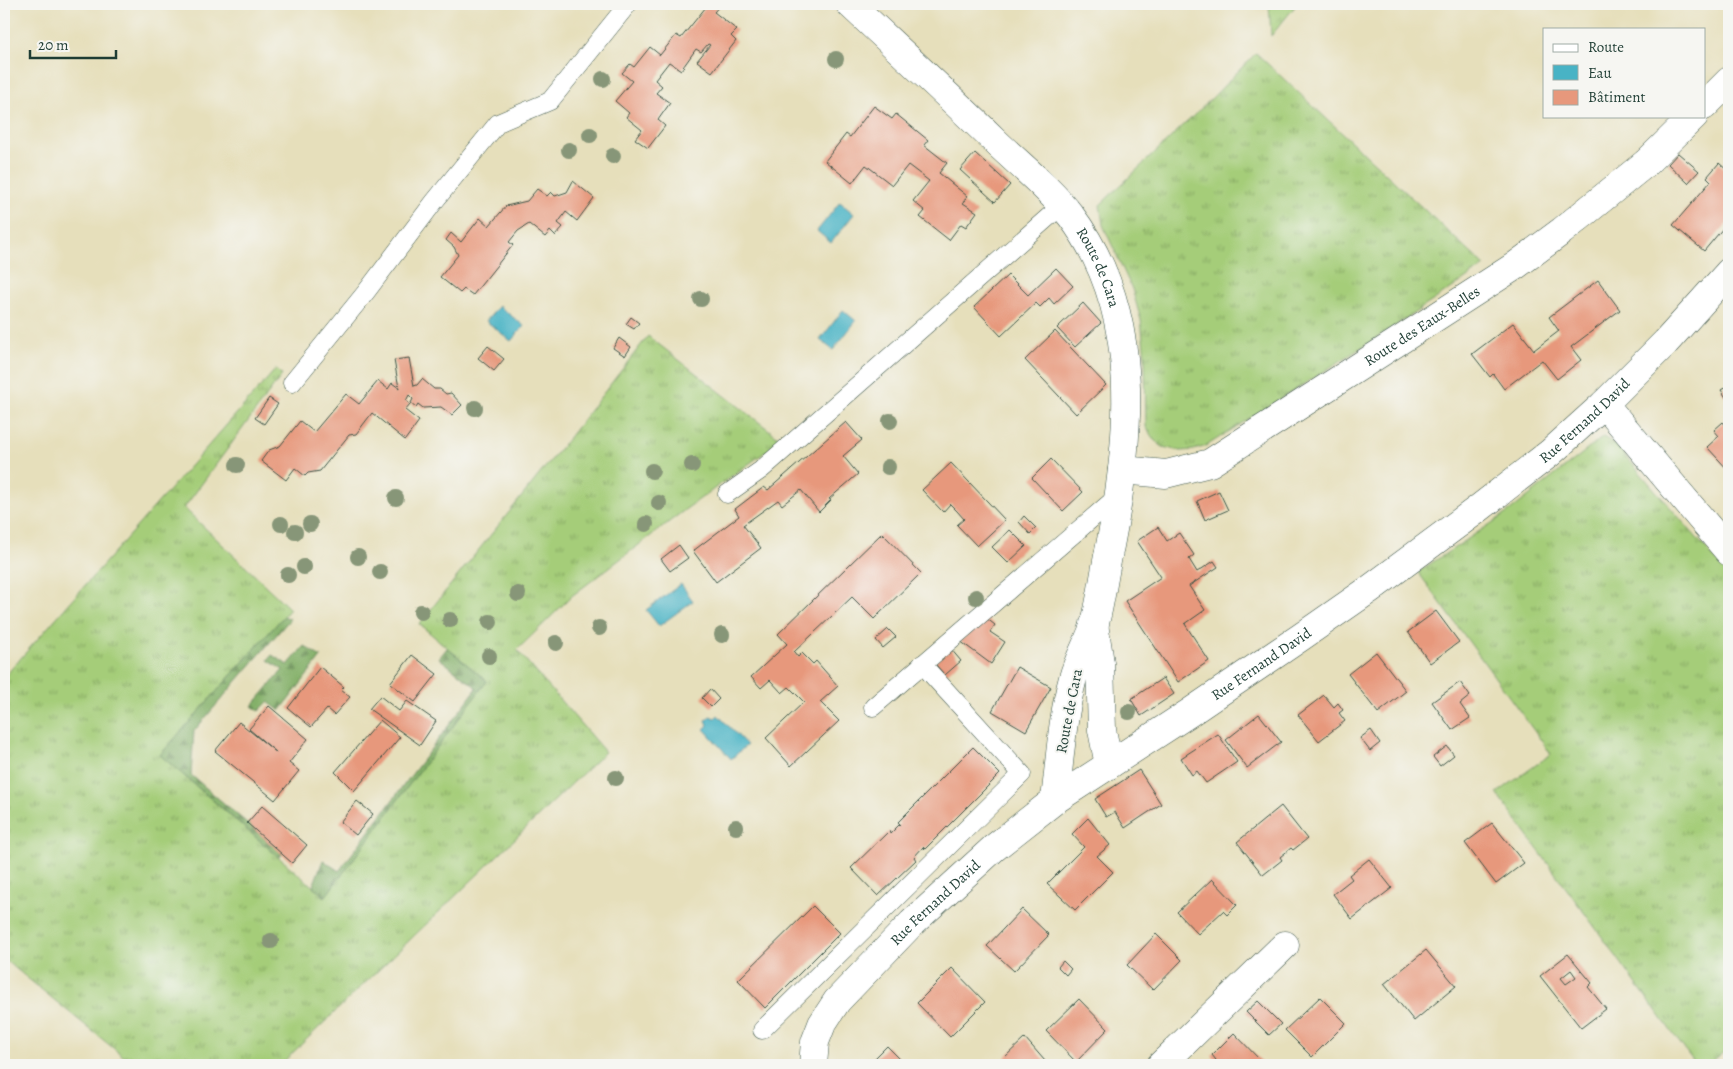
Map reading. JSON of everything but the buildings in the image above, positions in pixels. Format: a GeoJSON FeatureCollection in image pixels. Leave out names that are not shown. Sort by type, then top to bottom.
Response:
{"type":"FeatureCollection","features":[{"type":"Feature","properties":{"kind":"street","name":"Route de Cara"},"geometry":{"type":"LineString","coordinates":[[850,4],[953,100],[1061,206],[1077,226],[1097,260],[1111,293],[1122,332],[1126,430],[1120,482],[1094,624],[1080,655],[1066,709],[1054,800]]}},
{"type":"Feature","properties":{"kind":"street"},"geometry":{"type":"LineString","coordinates":[[1706,104],[1729,81]]}},
{"type":"Feature","properties":{"kind":"street","name":"Route des Eaux-Belles"},"geometry":{"type":"LineString","coordinates":[[1120,482],[1166,474],[1210,463],[1515,266],[1562,232],[1646,163],[1692,118]]}},
{"type":"Feature","properties":{"kind":"street","name":"Rue Fernand David"},"geometry":{"type":"LineString","coordinates":[[814,1065],[815,1042],[822,1024],[837,1001],[912,923],[994,848],[1054,800],[1189,713],[1370,589],[1478,509],[1550,452],[1604,404],[1666,342],[1729,272]]}},
{"type":"Feature","properties":{"kind":"street"},"geometry":{"type":"LineString","coordinates":[[1604,404],[1729,552]]}},
{"type":"Feature","properties":{"kind":"street","name":"Route de Cara"},"geometry":{"type":"LineString","coordinates":[[1094,624],[1100,663],[1102,730],[1109,765]]}},
{"type":"Feature","properties":{"kind":"street"},"geometry":{"type":"LineString","coordinates":[[1160,1065],[1285,944]]}},
{"type":"Feature","properties":{"kind":"lane"},"geometry":{"type":"LineString","coordinates":[[292,383],[498,123],[550,101],[628,4]]}},
{"type":"Feature","properties":{"kind":"lane"},"geometry":{"type":"LineString","coordinates":[[727,494],[761,470],[1061,206]]}},
{"type":"Feature","properties":{"kind":"lane"},"geometry":{"type":"LineString","coordinates":[[873,707],[1120,482]]}},
{"type":"Feature","properties":{"kind":"lane"},"geometry":{"type":"LineString","coordinates":[[762,1030],[1022,774],[922,664]]}},
{"type":"Feature","properties":{"kind":"green space"},"geometry":{"type":"Polygon","coordinates":[[[1269,4],[1297,4],[1271,36],[1269,4]]]}},
{"type":"Feature","properties":{"kind":"green space"},"geometry":{"type":"Polygon","coordinates":[[[1256,53],[1485,266],[1375,339],[1206,446],[1194,450],[1180,451],[1163,447],[1154,440],[1146,427],[1145,357],[1141,320],[1132,289],[1103,225],[1100,205],[1211,99],[1256,53]]]}},
{"type":"Feature","properties":{"kind":"green space"},"geometry":{"type":"Polygon","coordinates":[[[648,336],[782,440],[686,509],[573,595],[517,650],[605,752],[280,1065],[134,1065],[4,959],[4,675],[276,369],[282,375],[184,508],[290,609],[160,755],[325,897],[487,681],[419,624],[648,336]]]}},
{"type":"Feature","properties":{"kind":"green space"},"geometry":{"type":"Polygon","coordinates":[[[1603,437],[1615,444],[1729,575],[1729,1048],[1707,1065],[1696,1065],[1497,793],[1551,754],[1418,572],[1510,511],[1603,437]]]}},
{"type":"Feature","properties":{"kind":"green space"},"geometry":{"type":"Polygon","coordinates":[[[284,616],[290,619],[194,731],[191,775],[283,854],[279,857],[160,755],[284,616]]]}},
{"type":"Feature","properties":{"kind":"green space"},"geometry":{"type":"Polygon","coordinates":[[[304,646],[321,657],[280,711],[268,702],[259,711],[252,706],[283,670],[268,660],[272,655],[288,665],[304,646]]]}},
{"type":"Feature","properties":{"kind":"green space"},"geometry":{"type":"Polygon","coordinates":[[[447,648],[487,681],[325,897],[313,886],[323,860],[339,871],[477,688],[439,658],[447,648]]]}},
{"type":"Feature","properties":{"kind":"water"},"geometry":{"type":"Polygon","coordinates":[[[840,202],[854,214],[831,243],[817,231],[840,202]]]}},
{"type":"Feature","properties":{"kind":"water"},"geometry":{"type":"Polygon","coordinates":[[[499,306],[524,326],[511,341],[486,321],[499,306]]]}},
{"type":"Feature","properties":{"kind":"water"},"geometry":{"type":"Polygon","coordinates":[[[843,310],[856,321],[833,350],[820,340],[843,310]]]}},
{"type":"Feature","properties":{"kind":"water"},"geometry":{"type":"Polygon","coordinates":[[[681,584],[693,601],[659,626],[646,610],[681,584]]]}},
{"type":"Feature","properties":{"kind":"water"},"geometry":{"type":"Polygon","coordinates":[[[718,715],[747,745],[731,759],[704,729],[708,725],[706,720],[710,716],[715,718],[718,715]]]}}]}
